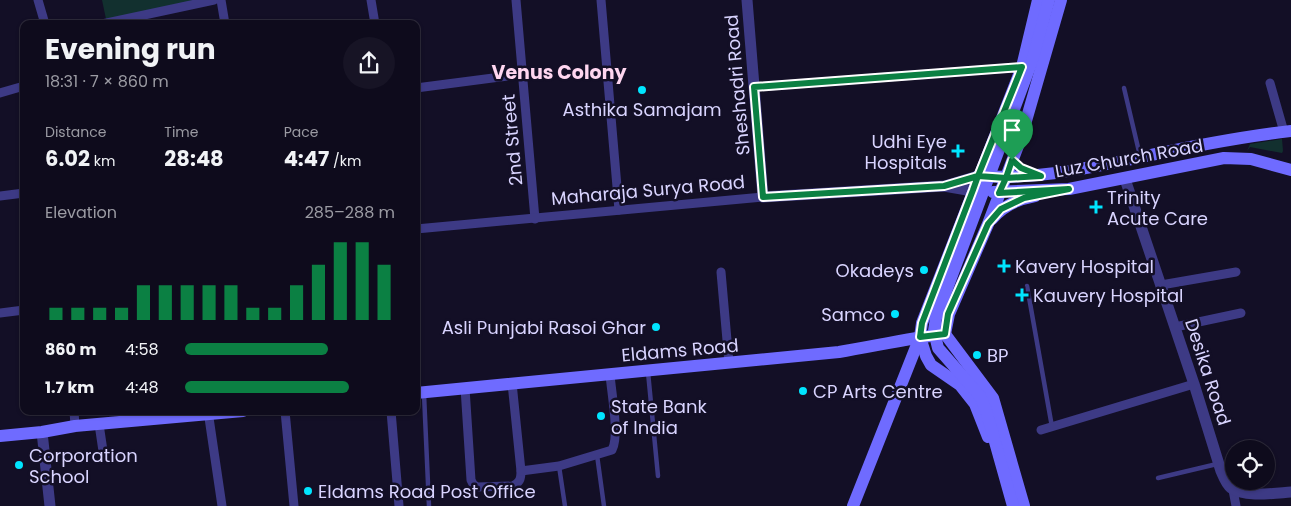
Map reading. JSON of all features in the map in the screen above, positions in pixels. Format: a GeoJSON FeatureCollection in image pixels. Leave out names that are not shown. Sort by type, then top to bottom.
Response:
{"type":"FeatureCollection","features":[{"type":"Feature","properties":{"kind":"main road"},"geometry":{"type":"LineString","coordinates":[[853,506],[920,337],[922,323],[978,176],[1022,67],[1038,0]]}},
{"type":"Feature","properties":{"kind":"main road"},"geometry":{"type":"LineString","coordinates":[[1013,506],[986,410],[980,396],[938,348],[934,331],[936,318],[1032,61],[1048,0]]}},
{"type":"Feature","properties":{"kind":"main road"},"geometry":{"type":"LineString","coordinates":[[1024,506],[993,398],[945,334],[948,314],[988,224],[1021,138],[1062,0]]}},
{"type":"Feature","properties":{"kind":"main road"},"geometry":{"type":"LineString","coordinates":[[978,176],[1006,178],[1041,176],[1200,145],[1287,131]]}},
{"type":"Feature","properties":{"kind":"main road","name":"Luz Church Road"},"geometry":{"type":"LineString","coordinates":[[973,190],[999,193],[1069,189],[1224,158],[1251,159],[1291,170]]}},
{"type":"Feature","properties":{"kind":"main road"},"geometry":{"type":"LineString","coordinates":[[1012,160],[1021,168],[1041,176]]}},
{"type":"Feature","properties":{"kind":"main road"},"geometry":{"type":"LineString","coordinates":[[988,224],[1001,209],[1024,198],[1069,189]]}},
{"type":"Feature","properties":{"kind":"main road","name":"Eldams Road"},"geometry":{"type":"LineString","coordinates":[[420,392],[840,352],[945,334]]}},
{"type":"Feature","properties":{"kind":"main road"},"geometry":{"type":"LineString","coordinates":[[920,337],[931,365],[960,386],[975,404],[986,430],[1007,506]]}},
{"type":"Feature","properties":{"kind":"main road"},"geometry":{"type":"LineString","coordinates":[[0,436],[42,432],[75,426],[188,415]]}},
{"type":"Feature","properties":{"kind":"street"},"geometry":{"type":"LineString","coordinates":[[38,0],[44,20]]}},
{"type":"Feature","properties":{"kind":"street"},"geometry":{"type":"LineString","coordinates":[[121,20],[214,0]]}},
{"type":"Feature","properties":{"kind":"street"},"geometry":{"type":"LineString","coordinates":[[221,0],[224,20]]}},
{"type":"Feature","properties":{"kind":"street"},"geometry":{"type":"LineString","coordinates":[[371,0],[374,20]]}},
{"type":"Feature","properties":{"kind":"street","name":"2nd Street"},"geometry":{"type":"LineString","coordinates":[[516,0],[535,218]]}},
{"type":"Feature","properties":{"kind":"street"},"geometry":{"type":"LineString","coordinates":[[601,0],[619,210]]}},
{"type":"Feature","properties":{"kind":"street","name":"Sheshadri Road"},"geometry":{"type":"LineString","coordinates":[[747,0],[763,197]]}},
{"type":"Feature","properties":{"kind":"street"},"geometry":{"type":"LineString","coordinates":[[754,87],[1022,67]]}},
{"type":"Feature","properties":{"kind":"street"},"geometry":{"type":"LineString","coordinates":[[420,87],[523,74]]}},
{"type":"Feature","properties":{"kind":"street"},"geometry":{"type":"LineString","coordinates":[[1270,83],[1287,131]]}},
{"type":"Feature","properties":{"kind":"street"},"geometry":{"type":"LineString","coordinates":[[0,93],[20,87]]}},
{"type":"Feature","properties":{"kind":"street"},"geometry":{"type":"LineString","coordinates":[[944,186],[978,176]]}},
{"type":"Feature","properties":{"kind":"street","name":"Desika Road"},"geometry":{"type":"LineString","coordinates":[[1125,179],[1225,481]]}},
{"type":"Feature","properties":{"kind":"street","name":"Maharaja Surya Road"},"geometry":{"type":"LineString","coordinates":[[420,229],[763,197],[944,186],[973,190]]}},
{"type":"Feature","properties":{"kind":"street"},"geometry":{"type":"LineString","coordinates":[[0,196],[20,194]]}},
{"type":"Feature","properties":{"kind":"street"},"geometry":{"type":"LineString","coordinates":[[721,272],[729,363]]}},
{"type":"Feature","properties":{"kind":"street"},"geometry":{"type":"LineString","coordinates":[[1161,284],[1236,272]]}},
{"type":"Feature","properties":{"kind":"street"},"geometry":{"type":"LineString","coordinates":[[0,313],[20,310]]}},
{"type":"Feature","properties":{"kind":"street"},"geometry":{"type":"LineString","coordinates":[[1175,327],[1241,313]]}},
{"type":"Feature","properties":{"kind":"street"},"geometry":{"type":"LineString","coordinates":[[522,471],[559,466],[612,450],[616,443],[610,374]]}},
{"type":"Feature","properties":{"kind":"street"},"geometry":{"type":"LineString","coordinates":[[465,388],[471,480],[477,487],[513,486],[518,484],[521,479],[522,471],[512,383]]}},
{"type":"Feature","properties":{"kind":"street"},"geometry":{"type":"LineString","coordinates":[[1041,430],[1194,384]]}},
{"type":"Feature","properties":{"kind":"street"},"geometry":{"type":"LineString","coordinates":[[74,415],[75,426]]}},
{"type":"Feature","properties":{"kind":"street"},"geometry":{"type":"LineString","coordinates":[[208,415],[222,506]]}},
{"type":"Feature","properties":{"kind":"street"},"geometry":{"type":"LineString","coordinates":[[285,415],[294,506]]}},
{"type":"Feature","properties":{"kind":"street"},"geometry":{"type":"LineString","coordinates":[[391,415],[399,506]]}},
{"type":"Feature","properties":{"kind":"street"},"geometry":{"type":"LineString","coordinates":[[99,424],[103,451]]}},
{"type":"Feature","properties":{"kind":"street"},"geometry":{"type":"LineString","coordinates":[[42,432],[50,506]]}},
{"type":"Feature","properties":{"kind":"street"},"geometry":{"type":"LineString","coordinates":[[1236,506],[1233,490],[1249,494],[1291,492]]}},
{"type":"Feature","properties":{"kind":"lane"},"geometry":{"type":"LineString","coordinates":[[1124,88],[1141,157]]}},
{"type":"Feature","properties":{"kind":"lane"},"geometry":{"type":"LineString","coordinates":[[1026,286],[1052,427]]}},
{"type":"Feature","properties":{"kind":"lane"},"geometry":{"type":"LineString","coordinates":[[648,370],[658,476]]}},
{"type":"Feature","properties":{"kind":"lane"},"geometry":{"type":"LineString","coordinates":[[420,392],[429,506]]}},
{"type":"Feature","properties":{"kind":"lane"},"geometry":{"type":"LineString","coordinates":[[597,455],[604,506]]}},
{"type":"Feature","properties":{"kind":"lane"},"geometry":{"type":"LineString","coordinates":[[1158,478],[1218,464]]}},
{"type":"Feature","properties":{"kind":"lane"},"geometry":{"type":"LineString","coordinates":[[559,466],[564,506]]}},
{"type":"Feature","properties":{"kind":"green space"},"geometry":{"type":"Polygon","coordinates":[[[102,0],[220,0],[106,19],[102,0]]]}},
{"type":"Feature","properties":{"kind":"green space"},"geometry":{"type":"Polygon","coordinates":[[[1282,139],[1282,153],[1250,147],[1247,151],[1250,144],[1282,139]]]}},
{"type":"Feature","properties":{"kind":"place","name":"Asthika Samajam"},"geometry":{"type":"Point","coordinates":[642,90]}},
{"type":"Feature","properties":{"kind":"place","name":"Udhi Eye Hospitals"},"geometry":{"type":"Point","coordinates":[958,151]}},
{"type":"Feature","properties":{"kind":"place","name":"Trinity Acute Care"},"geometry":{"type":"Point","coordinates":[1096,207]}},
{"type":"Feature","properties":{"kind":"place","name":"Kavery Hospital"},"geometry":{"type":"Point","coordinates":[1004,266]}},
{"type":"Feature","properties":{"kind":"place","name":"Okadeys"},"geometry":{"type":"Point","coordinates":[924,270]}},
{"type":"Feature","properties":{"kind":"place","name":"Kauvery Hospital"},"geometry":{"type":"Point","coordinates":[1022,295]}},
{"type":"Feature","properties":{"kind":"place","name":"Samco"},"geometry":{"type":"Point","coordinates":[895,314]}},
{"type":"Feature","properties":{"kind":"place","name":"Asli Punjabi Rasoi Ghar"},"geometry":{"type":"Point","coordinates":[656,327]}},
{"type":"Feature","properties":{"kind":"place","name":"BP"},"geometry":{"type":"Point","coordinates":[977,355]}},
{"type":"Feature","properties":{"kind":"place","name":"CP Arts Centre"},"geometry":{"type":"Point","coordinates":[803,391]}},
{"type":"Feature","properties":{"kind":"place","name":"State Bank of India"},"geometry":{"type":"Point","coordinates":[601,416]}},
{"type":"Feature","properties":{"kind":"place","name":"Corporation School"},"geometry":{"type":"Point","coordinates":[19,465]}},
{"type":"Feature","properties":{"kind":"place","name":"Eldams Road Post Office"},"geometry":{"type":"Point","coordinates":[308,491]}},
{"type":"Feature","properties":{"kind":"district","name":"Venus Colony"},"geometry":{"type":"Point","coordinates":[559,72]}},
{"type":"Feature","properties":{"kind":"route"},"geometry":{"type":"LineString","coordinates":[[1012,160],[1006,178],[978,176],[944,186],[763,197],[754,87],[1022,67],[978,176],[922,323],[920,337],[945,334],[948,314],[988,224],[1001,209],[1024,198],[1069,189],[999,193],[1006,178],[1041,176],[1021,168],[1012,160]]}}]}
